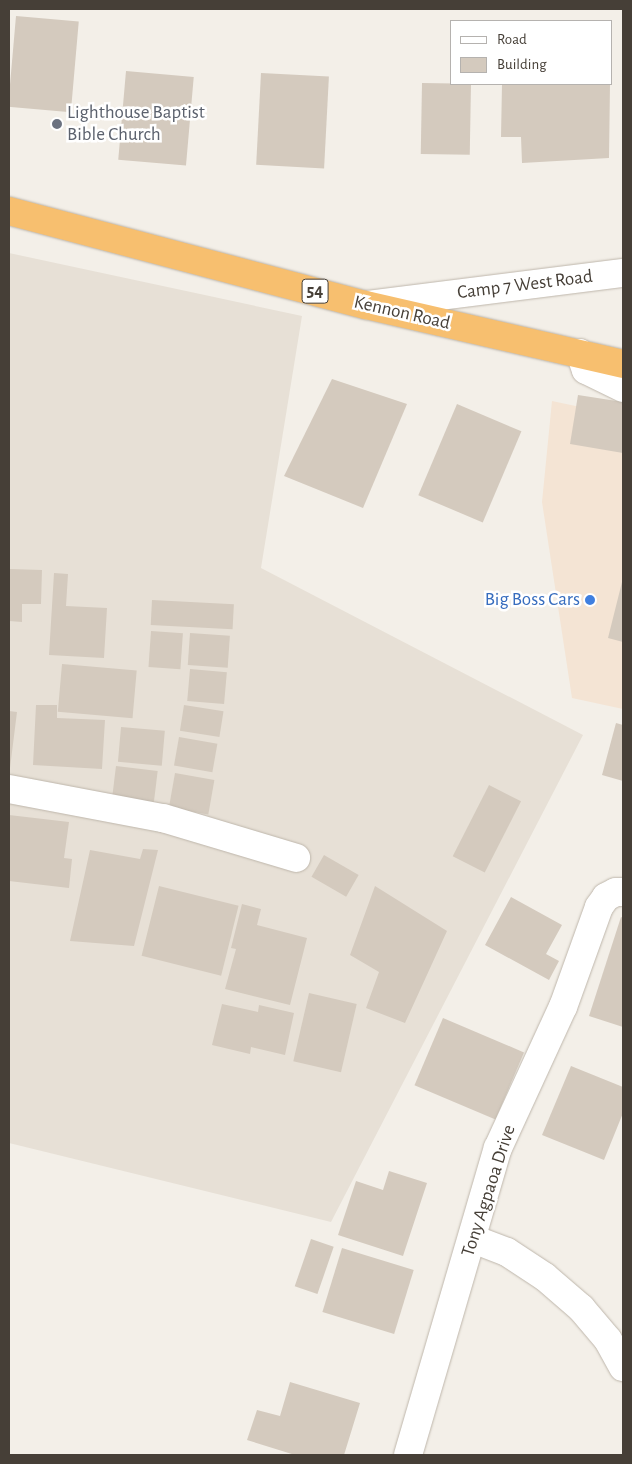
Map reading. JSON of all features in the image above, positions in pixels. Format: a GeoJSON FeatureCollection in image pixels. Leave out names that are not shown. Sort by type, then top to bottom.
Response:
{"type":"FeatureCollection","features":[{"type":"Feature","properties":{"kind":"highway","name":"Kennon Road"},"geometry":{"type":"LineString","coordinates":[[9,211],[366,305],[623,364]]}},
{"type":"Feature","properties":{"kind":"street","name":"Camp 7 West Road"},"geometry":{"type":"LineString","coordinates":[[366,305],[623,272]]}},
{"type":"Feature","properties":{"kind":"street"},"geometry":{"type":"LineString","coordinates":[[580,353],[586,370],[623,388]]}},
{"type":"Feature","properties":{"kind":"street"},"geometry":{"type":"LineString","coordinates":[[9,789],[163,818],[296,858]]}},
{"type":"Feature","properties":{"kind":"street","name":"Tony Agpaoa Drive"},"geometry":{"type":"LineString","coordinates":[[408,1455],[473,1239],[498,1148],[563,1007],[599,907],[606,897],[616,892],[623,892]]}},
{"type":"Feature","properties":{"kind":"street"},"geometry":{"type":"LineString","coordinates":[[473,1239],[507,1252],[545,1277],[581,1308],[608,1340],[623,1367]]}},
{"type":"Feature","properties":{"kind":"shaded area"},"geometry":{"type":"Polygon","coordinates":[[[9,253],[302,316],[261,568],[583,735],[331,1222],[9,1143],[9,253]]]}},
{"type":"Feature","properties":{"kind":"shaded area","name":"Big Boss Cars"},"geometry":{"type":"Polygon","coordinates":[[[552,401],[623,416],[623,709],[572,698],[542,502],[552,401]]]}},
{"type":"Feature","properties":{"kind":"building"},"geometry":{"type":"Polygon","coordinates":[[[16,16],[79,21],[71,112],[9,107],[16,16]]]}},
{"type":"Feature","properties":{"kind":"building"},"geometry":{"type":"Polygon","coordinates":[[[126,71],[194,77],[186,166],[118,160],[126,71]]]}},
{"type":"Feature","properties":{"kind":"building"},"geometry":{"type":"Polygon","coordinates":[[[261,73],[329,77],[324,168],[256,165],[261,73]]]}},
{"type":"Feature","properties":{"kind":"building"},"geometry":{"type":"Polygon","coordinates":[[[422,83],[471,85],[470,155],[421,154],[422,83]]]}},
{"type":"Feature","properties":{"kind":"building"},"geometry":{"type":"Polygon","coordinates":[[[502,85],[610,85],[609,158],[522,163],[521,137],[501,137],[502,85]]]}},
{"type":"Feature","properties":{"kind":"building"},"geometry":{"type":"Polygon","coordinates":[[[332,379],[407,404],[363,508],[284,476],[332,379]]]}},
{"type":"Feature","properties":{"kind":"building"},"geometry":{"type":"Polygon","coordinates":[[[578,395],[623,402],[623,453],[570,444],[578,395]]]}},
{"type":"Feature","properties":{"kind":"building"},"geometry":{"type":"Polygon","coordinates":[[[457,404],[521,431],[483,522],[418,495],[457,404]]]}},
{"type":"Feature","properties":{"kind":"building"},"geometry":{"type":"Polygon","coordinates":[[[9,569],[42,570],[41,604],[22,604],[22,622],[9,621],[9,569]]]}},
{"type":"Feature","properties":{"kind":"building"},"geometry":{"type":"Polygon","coordinates":[[[54,573],[68,574],[66,606],[107,608],[104,658],[49,655],[54,573]]]}},
{"type":"Feature","properties":{"kind":"building"},"geometry":{"type":"Polygon","coordinates":[[[623,578],[623,642],[608,638],[623,578]]]}},
{"type":"Feature","properties":{"kind":"building"},"geometry":{"type":"Polygon","coordinates":[[[152,600],[234,604],[233,629],[151,625],[152,600]]]}},
{"type":"Feature","properties":{"kind":"building"},"geometry":{"type":"Polygon","coordinates":[[[151,631],[183,633],[180,669],[148,667],[151,631]]]}},
{"type":"Feature","properties":{"kind":"building"},"geometry":{"type":"Polygon","coordinates":[[[190,633],[230,636],[228,668],[188,665],[190,633]]]}},
{"type":"Feature","properties":{"kind":"building"},"geometry":{"type":"Polygon","coordinates":[[[62,664],[137,671],[133,718],[58,712],[62,664]]]}},
{"type":"Feature","properties":{"kind":"building"},"geometry":{"type":"Polygon","coordinates":[[[190,669],[227,672],[224,704],[187,701],[190,669]]]}},
{"type":"Feature","properties":{"kind":"building"},"geometry":{"type":"Polygon","coordinates":[[[36,705],[57,705],[57,718],[105,720],[102,769],[33,765],[36,705]]]}},
{"type":"Feature","properties":{"kind":"building"},"geometry":{"type":"Polygon","coordinates":[[[184,705],[224,711],[219,737],[180,731],[184,705]]]}},
{"type":"Feature","properties":{"kind":"building"},"geometry":{"type":"Polygon","coordinates":[[[9,711],[17,712],[10,768],[9,768],[9,711]]]}},
{"type":"Feature","properties":{"kind":"building"},"geometry":{"type":"Polygon","coordinates":[[[616,723],[623,725],[623,781],[602,775],[616,723]]]}},
{"type":"Feature","properties":{"kind":"building"},"geometry":{"type":"Polygon","coordinates":[[[121,727],[165,731],[162,766],[118,762],[121,727]]]}},
{"type":"Feature","properties":{"kind":"building"},"geometry":{"type":"Polygon","coordinates":[[[179,737],[217,744],[212,772],[174,766],[179,737]]]}},
{"type":"Feature","properties":{"kind":"building"},"geometry":{"type":"Polygon","coordinates":[[[116,766],[158,771],[154,802],[112,797],[116,766]]]}},
{"type":"Feature","properties":{"kind":"building"},"geometry":{"type":"Polygon","coordinates":[[[175,773],[214,780],[208,814],[169,807],[175,773]]]}},
{"type":"Feature","properties":{"kind":"building"},"geometry":{"type":"Polygon","coordinates":[[[489,785],[521,801],[485,873],[453,856],[489,785]]]}},
{"type":"Feature","properties":{"kind":"building"},"geometry":{"type":"Polygon","coordinates":[[[9,815],[69,822],[64,858],[72,859],[69,888],[9,881],[9,815]]]}},
{"type":"Feature","properties":{"kind":"building"},"geometry":{"type":"Polygon","coordinates":[[[143,849],[158,850],[134,946],[70,941],[90,850],[140,859],[143,849]]]}},
{"type":"Feature","properties":{"kind":"building"},"geometry":{"type":"Polygon","coordinates":[[[324,855],[359,875],[346,897],[312,877],[324,855]]]}},
{"type":"Feature","properties":{"kind":"building"},"geometry":{"type":"Polygon","coordinates":[[[159,886],[239,906],[221,976],[142,956],[159,886]]]}},
{"type":"Feature","properties":{"kind":"building"},"geometry":{"type":"Polygon","coordinates":[[[375,886],[447,931],[405,1023],[366,1008],[379,972],[350,955],[375,886]]]}},
{"type":"Feature","properties":{"kind":"building"},"geometry":{"type":"Polygon","coordinates":[[[511,897],[562,925],[546,954],[559,961],[549,980],[485,945],[511,897]]]}},
{"type":"Feature","properties":{"kind":"building"},"geometry":{"type":"Polygon","coordinates":[[[242,904],[261,909],[257,925],[307,938],[290,1005],[225,989],[236,949],[231,948],[242,904]]]}},
{"type":"Feature","properties":{"kind":"building"},"geometry":{"type":"Polygon","coordinates":[[[621,917],[623,918],[623,1027],[589,1016],[621,917]]]}},
{"type":"Feature","properties":{"kind":"building"},"geometry":{"type":"Polygon","coordinates":[[[309,993],[357,1004],[341,1072],[293,1061],[309,993]]]}},
{"type":"Feature","properties":{"kind":"building"},"geometry":{"type":"Polygon","coordinates":[[[222,1004],[258,1012],[259,1005],[294,1013],[285,1055],[251,1047],[250,1054],[212,1045],[222,1004]]]}},
{"type":"Feature","properties":{"kind":"building"},"geometry":{"type":"Polygon","coordinates":[[[443,1018],[524,1052],[495,1120],[414,1085],[443,1018]]]}},
{"type":"Feature","properties":{"kind":"building"},"geometry":{"type":"Polygon","coordinates":[[[571,1066],[623,1087],[623,1113],[604,1160],[542,1135],[571,1066]]]}},
{"type":"Feature","properties":{"kind":"building"},"geometry":{"type":"Polygon","coordinates":[[[389,1171],[427,1183],[403,1256],[338,1235],[356,1181],[383,1190],[389,1171]]]}},
{"type":"Feature","properties":{"kind":"building"},"geometry":{"type":"Polygon","coordinates":[[[311,1239],[334,1247],[317,1294],[295,1286],[311,1239]]]}},
{"type":"Feature","properties":{"kind":"building"},"geometry":{"type":"Polygon","coordinates":[[[342,1248],[414,1270],[394,1334],[322,1312],[342,1248]]]}},
{"type":"Feature","properties":{"kind":"building"},"geometry":{"type":"Polygon","coordinates":[[[290,1382],[360,1403],[344,1455],[295,1455],[247,1440],[257,1410],[280,1416],[290,1382]]]}},
{"type":"Feature","properties":{"kind":"place","name":"Lighthouse Baptist Bible Church"},"geometry":{"type":"Point","coordinates":[57,124]}},
{"type":"Feature","properties":{"kind":"place","name":"Big Boss Cars"},"geometry":{"type":"Point","coordinates":[590,600]}}]}
